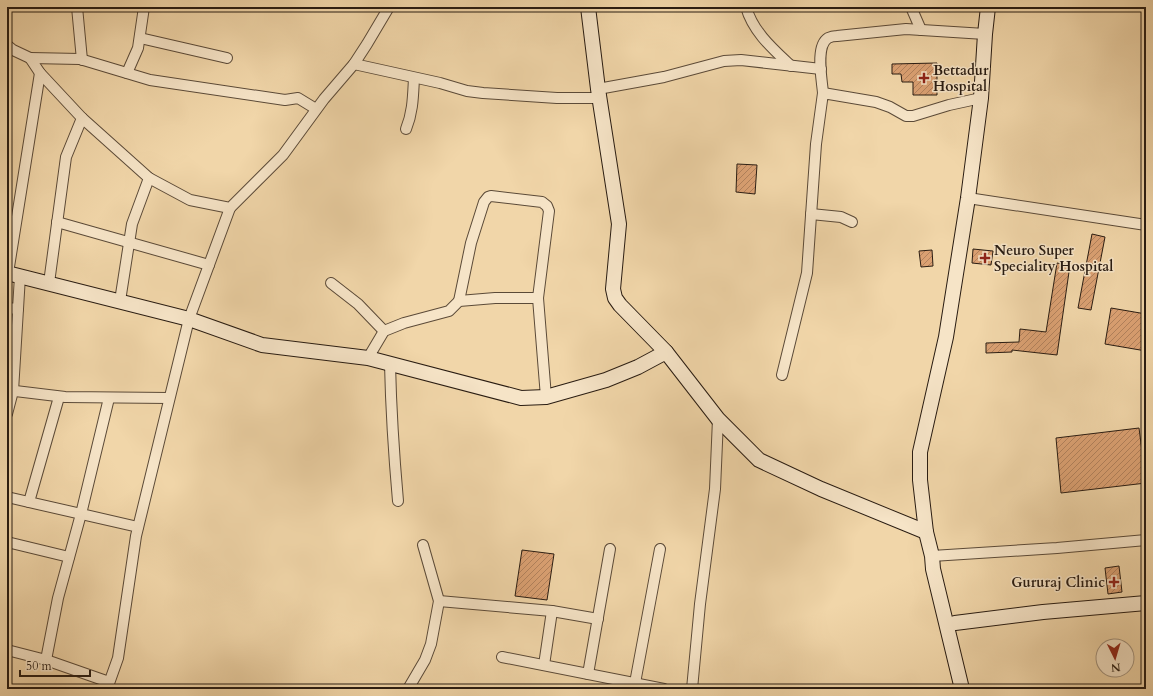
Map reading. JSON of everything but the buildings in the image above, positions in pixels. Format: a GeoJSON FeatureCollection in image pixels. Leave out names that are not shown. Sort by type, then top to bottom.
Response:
{"type":"FeatureCollection","features":[{"type":"Feature","properties":{"kind":"main road"},"geometry":{"type":"LineString","coordinates":[[588,7],[599,93],[619,224],[613,289],[615,298],[666,352],[718,419],[759,460],[820,489],[926,532]]}},
{"type":"Feature","properties":{"kind":"main road"},"geometry":{"type":"LineString","coordinates":[[962,689],[933,569],[932,556],[926,532],[920,480],[920,452],[946,337],[968,198],[981,98],[988,7]]}},
{"type":"Feature","properties":{"kind":"main road"},"geometry":{"type":"LineString","coordinates":[[12,274],[188,319],[262,345],[368,358],[520,398],[546,397],[606,380],[638,367],[666,352]]}},
{"type":"Feature","properties":{"kind":"main road"},"geometry":{"type":"LineString","coordinates":[[932,556],[940,568],[971,689]]}},
{"type":"Feature","properties":{"kind":"main road"},"geometry":{"type":"LineString","coordinates":[[955,623],[1043,612],[1146,604]]}},
{"type":"Feature","properties":{"kind":"street"},"geometry":{"type":"LineString","coordinates":[[77,7],[82,60]]}},
{"type":"Feature","properties":{"kind":"street"},"geometry":{"type":"LineString","coordinates":[[139,44],[144,7]]}},
{"type":"Feature","properties":{"kind":"street"},"geometry":{"type":"LineString","coordinates":[[7,650],[46,660],[108,686],[118,658],[138,527],[188,319],[230,208],[283,155],[316,109],[354,64],[389,7]]}},
{"type":"Feature","properties":{"kind":"street"},"geometry":{"type":"LineString","coordinates":[[746,7],[752,22],[766,41],[791,66]]}},
{"type":"Feature","properties":{"kind":"street"},"geometry":{"type":"LineString","coordinates":[[911,7],[921,30]]}},
{"type":"Feature","properties":{"kind":"street"},"geometry":{"type":"LineString","coordinates":[[782,375],[807,273],[816,144],[823,93],[821,69],[822,45],[828,39],[837,36],[899,30],[985,34]]}},
{"type":"Feature","properties":{"kind":"street"},"geometry":{"type":"LineString","coordinates":[[127,73],[140,38],[227,58]]}},
{"type":"Feature","properties":{"kind":"street"},"geometry":{"type":"LineString","coordinates":[[7,46],[30,58],[82,60],[150,80],[285,100],[298,98],[316,109]]}},
{"type":"Feature","properties":{"kind":"street"},"geometry":{"type":"LineString","coordinates":[[30,58],[40,73],[82,118],[149,178],[190,200],[230,208]]}},
{"type":"Feature","properties":{"kind":"street"},"geometry":{"type":"LineString","coordinates":[[354,64],[440,83],[467,91],[557,98],[599,93],[724,61],[741,60],[821,69]]}},
{"type":"Feature","properties":{"kind":"street"},"geometry":{"type":"LineString","coordinates":[[7,414],[10,391],[11,341],[18,309],[12,274],[40,73]]}},
{"type":"Feature","properties":{"kind":"street"},"geometry":{"type":"LineString","coordinates":[[406,129],[411,117],[413,106],[414,78]]}},
{"type":"Feature","properties":{"kind":"street"},"geometry":{"type":"LineString","coordinates":[[823,93],[876,102],[890,107],[906,116],[913,116],[949,105],[981,98]]}},
{"type":"Feature","properties":{"kind":"street"},"geometry":{"type":"LineString","coordinates":[[49,283],[66,157],[82,118]]}},
{"type":"Feature","properties":{"kind":"street"},"geometry":{"type":"LineString","coordinates":[[120,301],[132,224],[149,178]]}},
{"type":"Feature","properties":{"kind":"street"},"geometry":{"type":"LineString","coordinates":[[368,358],[384,331],[404,323],[449,311],[459,301],[471,243],[484,202],[488,197],[491,196],[542,202],[547,206],[549,211],[538,298],[546,397]]}},
{"type":"Feature","properties":{"kind":"street"},"geometry":{"type":"LineString","coordinates":[[968,198],[1146,225]]}},
{"type":"Feature","properties":{"kind":"street"},"geometry":{"type":"LineString","coordinates":[[811,214],[841,217],[852,222]]}},
{"type":"Feature","properties":{"kind":"street"},"geometry":{"type":"LineString","coordinates":[[57,222],[209,265]]}},
{"type":"Feature","properties":{"kind":"street"},"geometry":{"type":"LineString","coordinates":[[331,283],[358,304],[384,331]]}},
{"type":"Feature","properties":{"kind":"street"},"geometry":{"type":"LineString","coordinates":[[459,301],[495,298],[538,298]]}},
{"type":"Feature","properties":{"kind":"street"},"geometry":{"type":"LineString","coordinates":[[7,308],[18,309]]}},
{"type":"Feature","properties":{"kind":"street"},"geometry":{"type":"LineString","coordinates":[[390,364],[393,454],[398,501]]}},
{"type":"Feature","properties":{"kind":"street"},"geometry":{"type":"LineString","coordinates":[[10,391],[59,397],[169,398]]}},
{"type":"Feature","properties":{"kind":"street"},"geometry":{"type":"LineString","coordinates":[[29,502],[59,397]]}},
{"type":"Feature","properties":{"kind":"street"},"geometry":{"type":"LineString","coordinates":[[46,660],[58,598],[81,514],[109,398]]}},
{"type":"Feature","properties":{"kind":"street"},"geometry":{"type":"LineString","coordinates":[[692,689],[700,604],[715,489],[718,419]]}},
{"type":"Feature","properties":{"kind":"street"},"geometry":{"type":"LineString","coordinates":[[7,497],[138,527]]}},
{"type":"Feature","properties":{"kind":"street"},"geometry":{"type":"LineString","coordinates":[[932,556],[1057,548],[1146,540]]}},
{"type":"Feature","properties":{"kind":"street"},"geometry":{"type":"LineString","coordinates":[[7,542],[69,557]]}},
{"type":"Feature","properties":{"kind":"street"},"geometry":{"type":"LineString","coordinates":[[408,689],[425,660],[431,644],[439,601],[423,545]]}},
{"type":"Feature","properties":{"kind":"street"},"geometry":{"type":"LineString","coordinates":[[588,674],[610,549]]}},
{"type":"Feature","properties":{"kind":"street"},"geometry":{"type":"LineString","coordinates":[[635,683],[660,549]]}},
{"type":"Feature","properties":{"kind":"street"},"geometry":{"type":"LineString","coordinates":[[439,601],[552,611],[598,619]]}},
{"type":"Feature","properties":{"kind":"street"},"geometry":{"type":"LineString","coordinates":[[544,665],[552,611]]}},
{"type":"Feature","properties":{"kind":"street"},"geometry":{"type":"LineString","coordinates":[[502,657],[664,689]]}},
{"type":"Feature","properties":{"kind":"place","name":"Bettadur Hospital"},"geometry":{"type":"Point","coordinates":[924,78]}},
{"type":"Feature","properties":{"kind":"place","name":"Neuro Super Speciality Hospital"},"geometry":{"type":"Point","coordinates":[985,258]}},
{"type":"Feature","properties":{"kind":"place","name":"Gururaj Clinic"},"geometry":{"type":"Point","coordinates":[1114,582]}}]}
